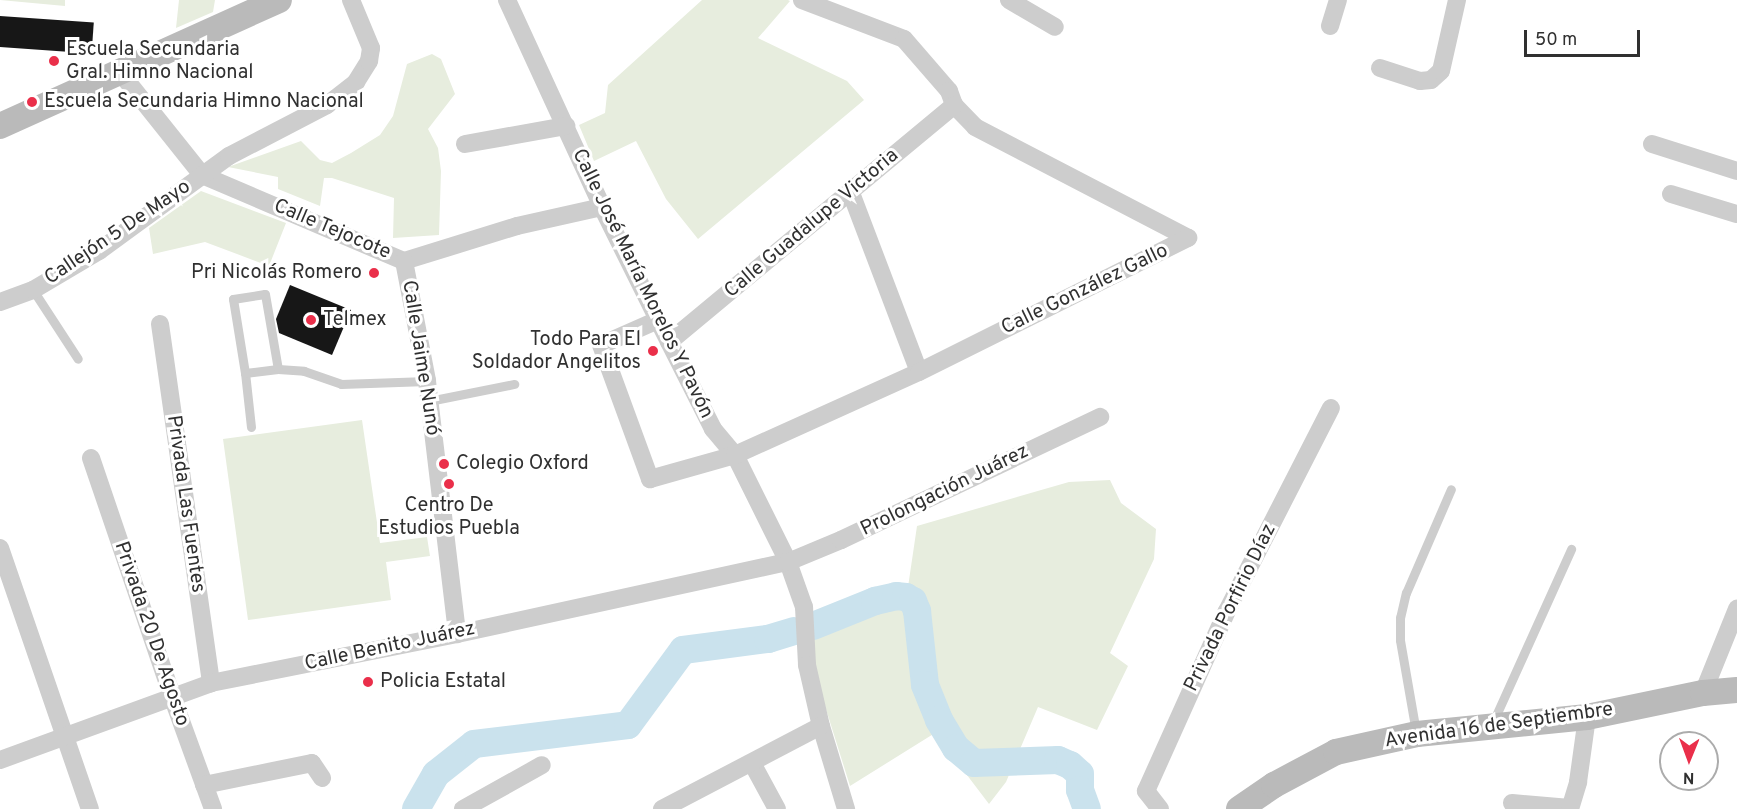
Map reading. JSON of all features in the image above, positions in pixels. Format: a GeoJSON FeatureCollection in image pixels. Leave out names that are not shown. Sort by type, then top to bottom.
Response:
{"type":"FeatureCollection","features":[{"type":"Feature","properties":{"kind":"main road"},"geometry":{"type":"LineString","coordinates":[[0,126],[279,0]]}},
{"type":"Feature","properties":{"kind":"main road","name":"Avenida 16 de Septiembre"},"geometry":{"type":"LineString","coordinates":[[1239,809],[1274,785],[1336,752],[1417,734],[1587,717],[1703,693],[1737,690]]}},
{"type":"Feature","properties":{"kind":"street","name":"Callejón 5 De Mayo"},"geometry":{"type":"LineString","coordinates":[[0,302],[33,290],[99,251],[229,156],[327,105],[356,82],[369,61],[371,48],[351,0]]}},
{"type":"Feature","properties":{"kind":"street","name":"Calle José María Morelos Y Pavón"},"geometry":{"type":"LineString","coordinates":[[507,0],[602,207],[658,321],[713,429],[735,455],[789,562]]}},
{"type":"Feature","properties":{"kind":"street"},"geometry":{"type":"LineString","coordinates":[[802,0],[904,39],[949,91],[954,105]]}},
{"type":"Feature","properties":{"kind":"street"},"geometry":{"type":"LineString","coordinates":[[1009,0],[1055,27]]}},
{"type":"Feature","properties":{"kind":"street"},"geometry":{"type":"LineString","coordinates":[[1330,26],[1338,0]]}},
{"type":"Feature","properties":{"kind":"street"},"geometry":{"type":"LineString","coordinates":[[1380,68],[1420,81],[1431,80],[1441,71],[1457,0]]}},
{"type":"Feature","properties":{"kind":"street"},"geometry":{"type":"LineString","coordinates":[[119,71],[202,176]]}},
{"type":"Feature","properties":{"kind":"street","name":"Calle Guadalupe Victoria"},"geometry":{"type":"LineString","coordinates":[[669,342],[851,193],[954,105]]}},
{"type":"Feature","properties":{"kind":"street","name":"Calle González Gallo"},"geometry":{"type":"LineString","coordinates":[[658,321],[601,345],[650,479],[735,455],[919,372],[1188,238],[975,127],[954,105]]}},
{"type":"Feature","properties":{"kind":"street"},"geometry":{"type":"LineString","coordinates":[[465,144],[566,126]]}},
{"type":"Feature","properties":{"kind":"street"},"geometry":{"type":"LineString","coordinates":[[1652,144],[1737,171]]}},
{"type":"Feature","properties":{"kind":"street","name":"Calle Tejocote"},"geometry":{"type":"LineString","coordinates":[[202,176],[404,261],[517,226],[602,207]]}},
{"type":"Feature","properties":{"kind":"street"},"geometry":{"type":"LineString","coordinates":[[851,193],[919,372]]}},
{"type":"Feature","properties":{"kind":"street"},"geometry":{"type":"LineString","coordinates":[[1671,194],[1737,214]]}},
{"type":"Feature","properties":{"kind":"street","name":"Calle Jaime Nunó"},"geometry":{"type":"LineString","coordinates":[[404,261],[427,381],[457,634]]}},
{"type":"Feature","properties":{"kind":"street","name":"Privada Las Fuentes"},"geometry":{"type":"LineString","coordinates":[[160,324],[212,683]]}},
{"type":"Feature","properties":{"kind":"street","name":"Privada Porfirio Díaz"},"geometry":{"type":"LineString","coordinates":[[1160,809],[1146,791],[1227,611],[1331,408]]}},
{"type":"Feature","properties":{"kind":"street","name":"Prolongación Juárez"},"geometry":{"type":"LineString","coordinates":[[789,562],[841,540],[1100,417]]}},
{"type":"Feature","properties":{"kind":"street","name":"Privada 20 De Agosto"},"geometry":{"type":"LineString","coordinates":[[91,458],[213,809]]}},
{"type":"Feature","properties":{"kind":"street"},"geometry":{"type":"LineString","coordinates":[[0,548],[90,809]]}},
{"type":"Feature","properties":{"kind":"street"},"geometry":{"type":"LineString","coordinates":[[789,562],[804,607],[807,665],[821,726],[846,809]]}},
{"type":"Feature","properties":{"kind":"street","name":"Calle Benito Juárez"},"geometry":{"type":"LineString","coordinates":[[0,760],[67,738],[212,683],[457,634],[789,562]]}},
{"type":"Feature","properties":{"kind":"street"},"geometry":{"type":"LineString","coordinates":[[1703,693],[1737,609]]}},
{"type":"Feature","properties":{"kind":"street"},"geometry":{"type":"LineString","coordinates":[[1512,803],[1570,808],[1578,782],[1587,717]]}},
{"type":"Feature","properties":{"kind":"street"},"geometry":{"type":"LineString","coordinates":[[662,809],[821,726]]}},
{"type":"Feature","properties":{"kind":"street"},"geometry":{"type":"LineString","coordinates":[[204,785],[312,763],[322,778]]}},
{"type":"Feature","properties":{"kind":"street"},"geometry":{"type":"LineString","coordinates":[[752,763],[777,809]]}},
{"type":"Feature","properties":{"kind":"street"},"geometry":{"type":"LineString","coordinates":[[463,809],[542,765]]}},
{"type":"Feature","properties":{"kind":"lane"},"geometry":{"type":"LineString","coordinates":[[33,290],[78,359]]}},
{"type":"Feature","properties":{"kind":"lane"},"geometry":{"type":"LineString","coordinates":[[251,427],[245,373],[232,299],[265,294],[278,369]]}},
{"type":"Feature","properties":{"kind":"lane"},"geometry":{"type":"LineString","coordinates":[[245,373],[278,369],[304,371],[341,384],[427,381]]}},
{"type":"Feature","properties":{"kind":"lane"},"geometry":{"type":"LineString","coordinates":[[429,400],[514,384]]}},
{"type":"Feature","properties":{"kind":"lane"},"geometry":{"type":"LineString","coordinates":[[1417,734],[1400,640],[1400,618],[1406,593],[1451,489]]}},
{"type":"Feature","properties":{"kind":"lane"},"geometry":{"type":"LineString","coordinates":[[1492,726],[1571,549]]}},
{"type":"Feature","properties":{"kind":"green space"},"geometry":{"type":"Polygon","coordinates":[[[0,0],[65,0],[65,6],[0,0]]]}},
{"type":"Feature","properties":{"kind":"green space"},"geometry":{"type":"Polygon","coordinates":[[[179,0],[215,0],[213,12],[176,28],[179,0]]]}},
{"type":"Feature","properties":{"kind":"green space"},"geometry":{"type":"Polygon","coordinates":[[[702,0],[790,1],[758,38],[847,81],[864,100],[698,239],[666,199],[636,141],[594,161],[579,125],[605,113],[608,85],[702,0]]]}},
{"type":"Feature","properties":{"kind":"green space"},"geometry":{"type":"Polygon","coordinates":[[[432,54],[441,59],[455,94],[428,129],[438,148],[441,171],[439,235],[393,238],[394,198],[332,178],[324,178],[320,206],[278,189],[278,177],[228,167],[301,141],[320,160],[332,163],[351,153],[380,135],[393,116],[407,64],[432,54]]]}},
{"type":"Feature","properties":{"kind":"green space"},"geometry":{"type":"Polygon","coordinates":[[[201,191],[286,223],[269,266],[205,242],[153,254],[149,228],[201,191]]]}},
{"type":"Feature","properties":{"kind":"green space"},"geometry":{"type":"Polygon","coordinates":[[[362,420],[380,543],[427,537],[430,556],[386,562],[391,600],[248,620],[223,439],[362,420]]]}},
{"type":"Feature","properties":{"kind":"green space"},"geometry":{"type":"Polygon","coordinates":[[[1110,480],[1121,503],[1156,529],[1154,559],[1110,653],[1128,666],[1097,730],[1038,707],[1006,782],[989,804],[935,733],[850,786],[815,674],[812,617],[908,587],[917,526],[1069,482],[1110,480]]]}},
{"type":"Feature","properties":{"kind":"building"},"geometry":{"type":"Polygon","coordinates":[[[0,16],[94,23],[92,53],[0,47],[0,16]]]}},
{"type":"Feature","properties":{"kind":"building","name":"Telmex"},"geometry":{"type":"Polygon","coordinates":[[[290,285],[351,310],[332,355],[279,333],[276,319],[290,285]]]}},
{"type":"Feature","properties":{"kind":"waterway"},"geometry":{"type":"LineString","coordinates":[[813,626],[875,601],[896,596],[906,597],[913,601],[917,611],[925,685],[939,720],[956,748],[974,763],[1058,760],[1070,765],[1080,774],[1080,790],[1087,809]]}},
{"type":"Feature","properties":{"kind":"waterway"},"geometry":{"type":"LineString","coordinates":[[416,809],[436,774],[474,744],[628,725],[683,650],[768,639],[794,631]]}},
{"type":"Feature","properties":{"kind":"place","name":"Escuela Secundaria Gral. Himno Nacional"},"geometry":{"type":"Point","coordinates":[54,61]}},
{"type":"Feature","properties":{"kind":"place","name":"Escuela Secundaria Himno Nacional"},"geometry":{"type":"Point","coordinates":[32,102]}},
{"type":"Feature","properties":{"kind":"place","name":"Pri Nicolás Romero"},"geometry":{"type":"Point","coordinates":[374,273]}},
{"type":"Feature","properties":{"kind":"place","name":"Telmex"},"geometry":{"type":"Point","coordinates":[311,320]}},
{"type":"Feature","properties":{"kind":"place","name":"Todo Para El Soldador Angelitos"},"geometry":{"type":"Point","coordinates":[653,351]}},
{"type":"Feature","properties":{"kind":"place","name":"Colegio Oxford"},"geometry":{"type":"Point","coordinates":[444,464]}},
{"type":"Feature","properties":{"kind":"place","name":"Centro De Estudios Puebla"},"geometry":{"type":"Point","coordinates":[449,484]}},
{"type":"Feature","properties":{"kind":"place","name":"Policia Estatal"},"geometry":{"type":"Point","coordinates":[368,682]}}]}
